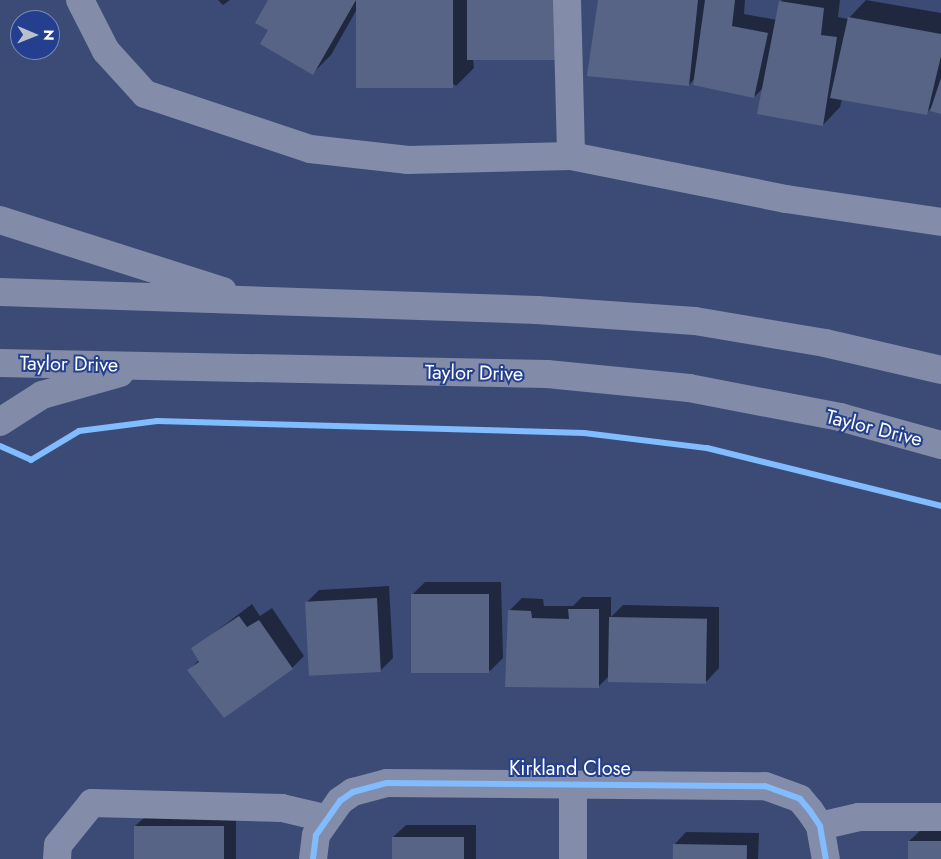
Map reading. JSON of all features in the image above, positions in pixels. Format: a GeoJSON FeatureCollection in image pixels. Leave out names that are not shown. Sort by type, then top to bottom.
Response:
{"type":"FeatureCollection","features":[{"type":"Feature","properties":{"kind":"main road"},"geometry":{"type":"LineString","coordinates":[[0,220],[255,302]]}},
{"type":"Feature","properties":{"kind":"main road"},"geometry":{"type":"LineString","coordinates":[[0,292],[537,310],[695,321],[825,343],[941,370]]}},
{"type":"Feature","properties":{"kind":"main road","name":"Taylor Drive"},"geometry":{"type":"LineString","coordinates":[[0,363],[150,364],[548,374],[679,387],[840,417],[941,445]]}},
{"type":"Feature","properties":{"kind":"main road"},"geometry":{"type":"LineString","coordinates":[[0,422],[42,395],[150,364]]}},
{"type":"Feature","properties":{"kind":"street"},"geometry":{"type":"LineString","coordinates":[[80,0],[106,51],[145,94],[310,149],[408,160],[572,156],[786,199],[941,222]]}},
{"type":"Feature","properties":{"kind":"street"},"geometry":{"type":"LineString","coordinates":[[567,0],[572,156]]}},
{"type":"Feature","properties":{"kind":"street","name":"Kirkland Close"},"geometry":{"type":"LineString","coordinates":[[313,859],[316,835],[324,818],[353,792],[387,783],[765,786],[800,799],[820,826],[826,859]]}},
{"type":"Feature","properties":{"kind":"street"},"geometry":{"type":"LineString","coordinates":[[573,785],[573,859]]}},
{"type":"Feature","properties":{"kind":"street"},"geometry":{"type":"LineString","coordinates":[[57,859],[58,845],[92,803],[282,808],[324,818]]}},
{"type":"Feature","properties":{"kind":"street"},"geometry":{"type":"LineString","coordinates":[[820,826],[859,817],[941,817]]}},
{"type":"Feature","properties":{"kind":"building"},"geometry":{"type":"Polygon","coordinates":[[[268,0],[356,0],[313,75],[260,44],[268,30],[255,23],[268,0]]]}},
{"type":"Feature","properties":{"kind":"building"},"geometry":{"type":"Polygon","coordinates":[[[356,0],[453,0],[453,88],[356,88],[356,0]]]}},
{"type":"Feature","properties":{"kind":"building"},"geometry":{"type":"Polygon","coordinates":[[[467,0],[555,0],[555,60],[467,60],[467,0]]]}},
{"type":"Feature","properties":{"kind":"building"},"geometry":{"type":"Polygon","coordinates":[[[598,0],[698,0],[689,86],[587,76],[598,0]]]}},
{"type":"Feature","properties":{"kind":"building"},"geometry":{"type":"Polygon","coordinates":[[[705,0],[735,0],[732,26],[768,33],[754,98],[693,85],[705,0]]]}},
{"type":"Feature","properties":{"kind":"building"},"geometry":{"type":"Polygon","coordinates":[[[779,1],[824,8],[821,35],[837,37],[823,126],[757,114],[779,1]]]}},
{"type":"Feature","properties":{"kind":"building"},"geometry":{"type":"Polygon","coordinates":[[[848,17],[941,34],[941,56],[927,115],[830,98],[848,17]]]}},
{"type":"Feature","properties":{"kind":"building"},"geometry":{"type":"Polygon","coordinates":[[[941,78],[941,114],[930,111],[941,78]]]}},
{"type":"Feature","properties":{"kind":"building"},"geometry":{"type":"Polygon","coordinates":[[[411,594],[489,594],[489,673],[411,673],[411,594]]]}},
{"type":"Feature","properties":{"kind":"building"},"geometry":{"type":"Polygon","coordinates":[[[377,598],[381,672],[309,676],[305,602],[377,598]]]}},
{"type":"Feature","properties":{"kind":"building"},"geometry":{"type":"Polygon","coordinates":[[[568,609],[599,609],[599,688],[505,687],[508,610],[531,611],[532,618],[569,619],[568,609]]]}},
{"type":"Feature","properties":{"kind":"building"},"geometry":{"type":"Polygon","coordinates":[[[239,616],[247,627],[259,620],[293,669],[224,718],[187,670],[199,662],[191,648],[239,616]]]}},
{"type":"Feature","properties":{"kind":"building"},"geometry":{"type":"Polygon","coordinates":[[[609,617],[707,619],[706,684],[608,682],[609,617]]]}},
{"type":"Feature","properties":{"kind":"building"},"geometry":{"type":"Polygon","coordinates":[[[134,826],[224,826],[224,859],[134,859],[134,826]]]}},
{"type":"Feature","properties":{"kind":"building"},"geometry":{"type":"Polygon","coordinates":[[[392,837],[464,837],[464,859],[392,859],[392,837]]]}},
{"type":"Feature","properties":{"kind":"building"},"geometry":{"type":"Polygon","coordinates":[[[908,841],[941,841],[941,859],[908,859],[908,841]]]}},
{"type":"Feature","properties":{"kind":"building"},"geometry":{"type":"Polygon","coordinates":[[[673,844],[747,845],[747,859],[673,859],[673,844]]]}},
{"type":"Feature","properties":{"kind":"cycle path"},"geometry":{"type":"LineString","coordinates":[[0,446],[31,460],[79,431],[157,421],[584,433],[707,448],[941,506]]}},
{"type":"Feature","properties":{"kind":"cycle path"},"geometry":{"type":"LineString","coordinates":[[313,859],[316,835],[340,801],[353,792],[387,783],[765,786],[800,799],[820,826],[826,859]]}}]}
